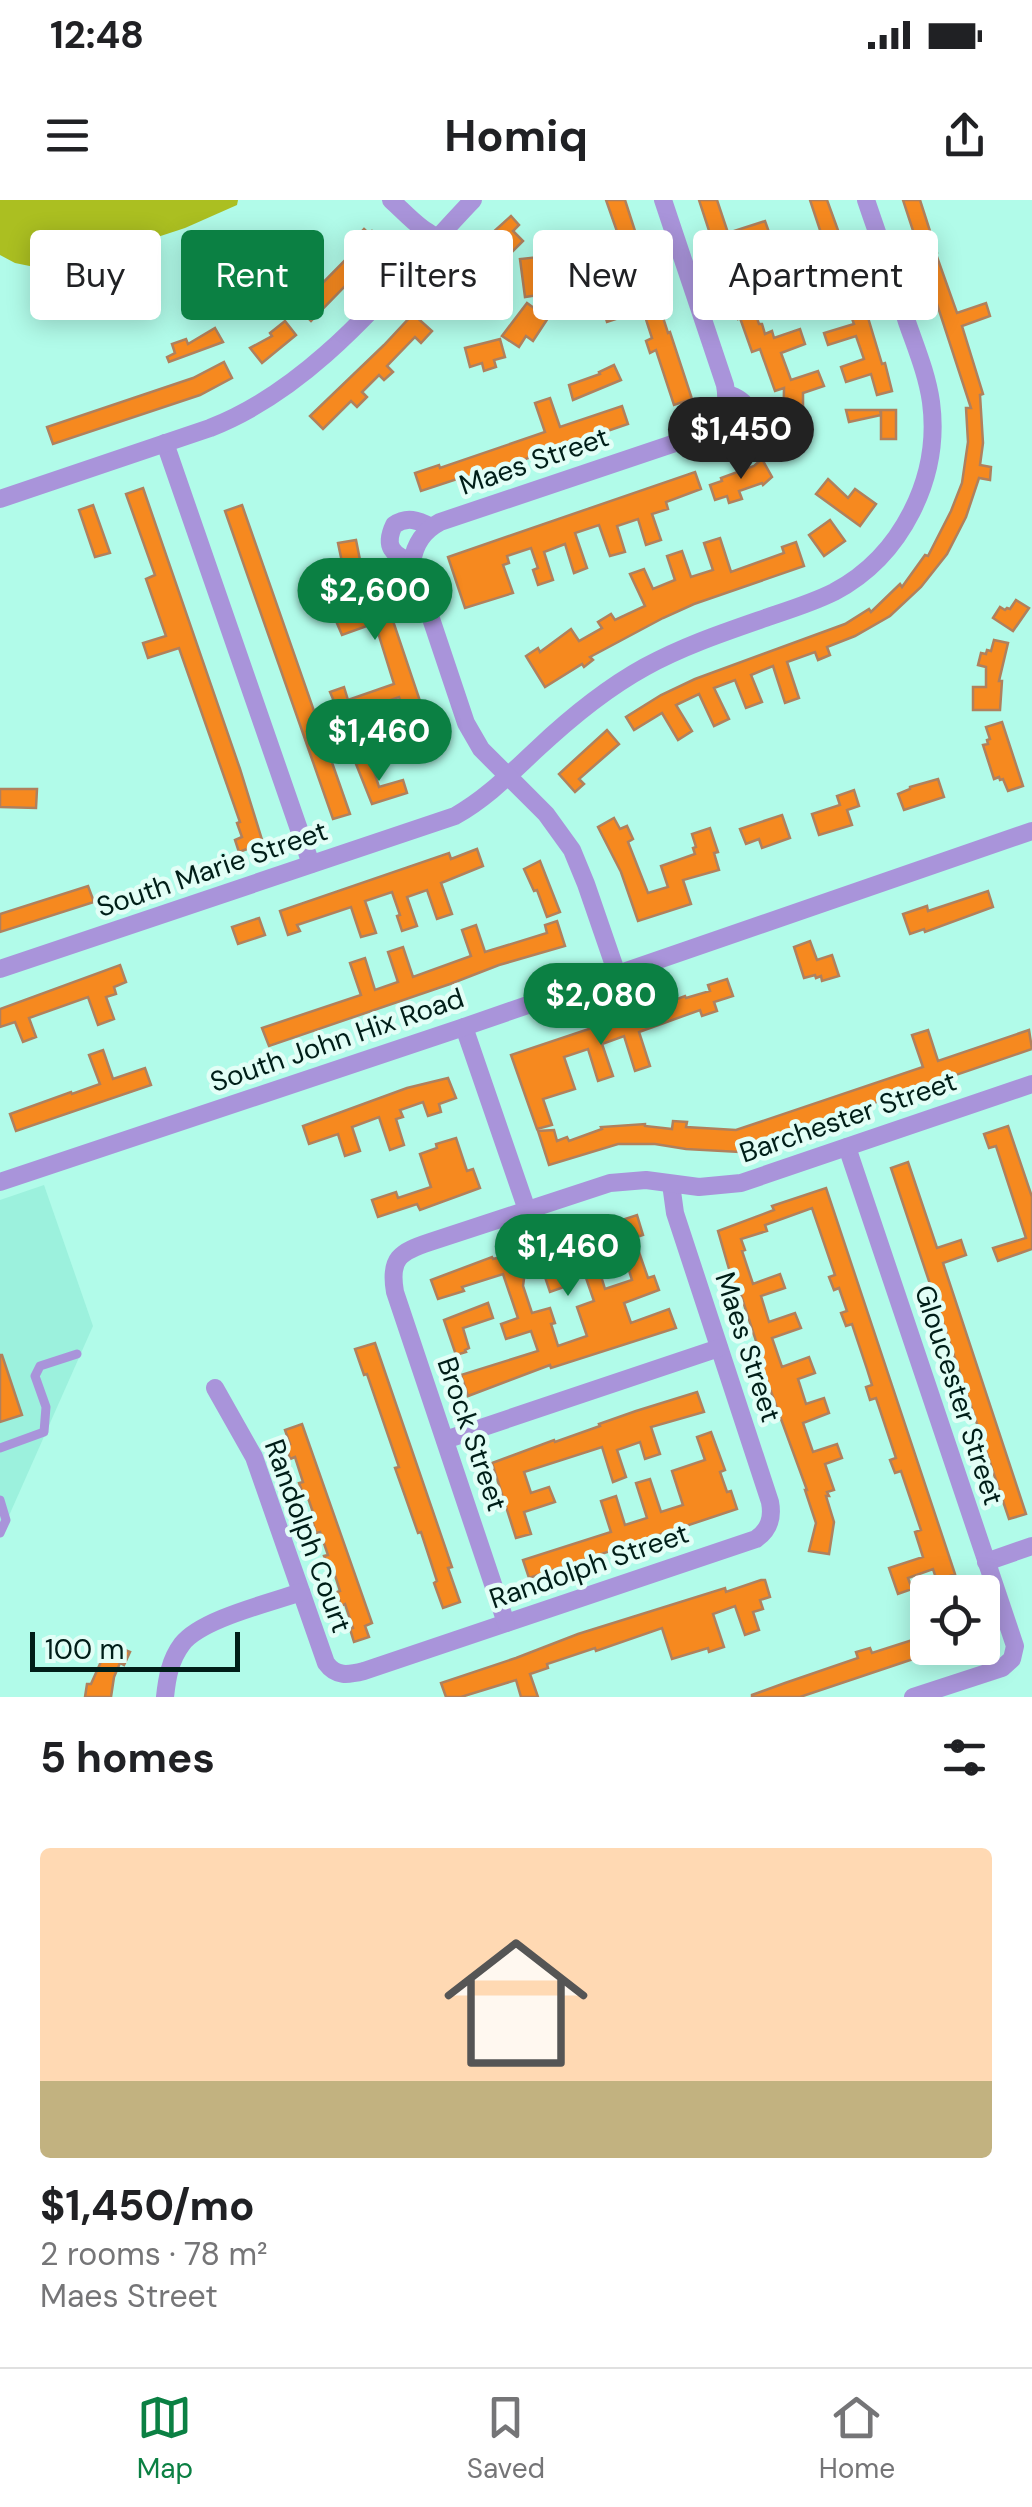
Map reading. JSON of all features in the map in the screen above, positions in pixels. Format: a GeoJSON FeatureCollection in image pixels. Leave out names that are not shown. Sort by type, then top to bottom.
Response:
{"type":"FeatureCollection","features":[{"type":"Feature","properties":{"kind":"street"},"geometry":{"type":"LineString","coordinates":[[391,200],[425,230]]}},
{"type":"Feature","properties":{"kind":"street"},"geometry":{"type":"LineString","coordinates":[[445,230],[473,200]]}},
{"type":"Feature","properties":{"kind":"street","name":"Maes Street"},"geometry":{"type":"LineString","coordinates":[[617,974],[572,850],[546,814],[481,749],[466,724],[412,562],[399,558],[388,540],[394,525],[407,519],[431,527],[712,429],[730,439],[748,428],[749,409],[743,400],[727,394],[663,200]]}},
{"type":"Feature","properties":{"kind":"street","name":"South Marie Street"},"geometry":{"type":"LineString","coordinates":[[0,970],[455,816],[508,778],[583,708],[642,669],[703,640],[816,600],[851,582],[883,554],[908,521],[927,473],[932,445],[931,400],[866,200]]}},
{"type":"Feature","properties":{"kind":"street"},"geometry":{"type":"LineString","coordinates":[[0,499],[233,419],[286,388],[358,320]]}},
{"type":"Feature","properties":{"kind":"street"},"geometry":{"type":"LineString","coordinates":[[712,429],[723,416],[727,394]]}},
{"type":"Feature","properties":{"kind":"street"},"geometry":{"type":"LineString","coordinates":[[165,443],[311,864]]}},
{"type":"Feature","properties":{"kind":"street"},"geometry":{"type":"LineString","coordinates":[[412,562],[416,545],[431,527]]}},
{"type":"Feature","properties":{"kind":"street","name":"South John Hix Road"},"geometry":{"type":"LineString","coordinates":[[0,1182],[1032,831]]}},
{"type":"Feature","properties":{"kind":"street"},"geometry":{"type":"LineString","coordinates":[[464,1027],[527,1210]]}},
{"type":"Feature","properties":{"kind":"street","name":"Barchester Street"},"geometry":{"type":"LineString","coordinates":[[396,1262],[408,1249],[610,1183],[740,1183],[1031,1088]]}},
{"type":"Feature","properties":{"kind":"street","name":"Gloucester Street"},"geometry":{"type":"LineString","coordinates":[[847,1148],[1015,1646],[1012,1659],[1002,1668],[913,1697]]}},
{"type":"Feature","properties":{"kind":"street","name":"Maes Street"},"geometry":{"type":"LineString","coordinates":[[671,1184],[675,1213],[770,1502],[768,1527]]}},
{"type":"Feature","properties":{"kind":"street","name":"Brock Street"},"geometry":{"type":"LineString","coordinates":[[396,1262],[395,1292],[506,1623]]}},
{"type":"Feature","properties":{"kind":"street"},"geometry":{"type":"LineString","coordinates":[[445,1440],[720,1348]]}},
{"type":"Feature","properties":{"kind":"street","name":"Randolph Court"},"geometry":{"type":"LineString","coordinates":[[214,1388],[254,1457],[326,1663],[338,1674],[353,1674],[424,1651]]}},
{"type":"Feature","properties":{"kind":"street","name":"Randolph Street"},"geometry":{"type":"LineString","coordinates":[[424,1651],[748,1542],[768,1527]]}},
{"type":"Feature","properties":{"kind":"street"},"geometry":{"type":"LineString","coordinates":[[986,1562],[1032,1546]]}},
{"type":"Feature","properties":{"kind":"street"},"geometry":{"type":"LineString","coordinates":[[166,1697],[170,1667],[184,1642],[202,1627],[300,1592]]}},
{"type":"Feature","properties":{"kind":"lane"},"geometry":{"type":"LineString","coordinates":[[0,1448],[44,1432],[46,1408],[35,1376],[40,1366],[77,1354]]}},
{"type":"Feature","properties":{"kind":"lane"},"geometry":{"type":"LineString","coordinates":[[0,1500],[6,1520],[0,1532]]}},
{"type":"Feature","properties":{"kind":"shaded area"},"geometry":{"type":"Polygon","coordinates":[[[44,1185],[93,1326],[0,1536],[0,1200],[44,1185]]]}},
{"type":"Feature","properties":{"kind":"green space"},"geometry":{"type":"Polygon","coordinates":[[[0,200],[238,200],[237,205],[161,236],[161,230],[30,230],[30,266],[0,255],[0,200]]]}},
{"type":"Feature","properties":{"kind":"building"},"geometry":{"type":"Polygon","coordinates":[[[606,200],[625,200],[635,230],[617,230],[606,200]]]}},
{"type":"Feature","properties":{"kind":"building"},"geometry":{"type":"Polygon","coordinates":[[[699,200],[717,200],[727,230],[709,230],[699,200]]]}},
{"type":"Feature","properties":{"kind":"building"},"geometry":{"type":"Polygon","coordinates":[[[810,200],[827,200],[838,230],[820,230],[810,200]]]}},
{"type":"Feature","properties":{"kind":"building"},"geometry":{"type":"Polygon","coordinates":[[[903,200],[920,200],[930,230],[913,230],[903,200]]]}},
{"type":"Feature","properties":{"kind":"building"},"geometry":{"type":"Polygon","coordinates":[[[511,216],[519,225],[513,231],[495,230],[511,216]]]}},
{"type":"Feature","properties":{"kind":"building"},"geometry":{"type":"Polygon","coordinates":[[[765,221],[768,230],[737,230],[765,221]]]}},
{"type":"Feature","properties":{"kind":"building"},"geometry":{"type":"Polygon","coordinates":[[[513,231],[523,241],[513,251],[513,231]]]}},
{"type":"Feature","properties":{"kind":"building"},"geometry":{"type":"Polygon","coordinates":[[[533,258],[533,296],[525,297],[520,259],[533,258]]]}},
{"type":"Feature","properties":{"kind":"building"},"geometry":{"type":"Polygon","coordinates":[[[938,260],[957,313],[986,303],[990,316],[962,326],[983,394],[980,465],[991,467],[990,480],[979,478],[966,517],[947,554],[921,587],[890,616],[827,647],[830,655],[818,660],[815,652],[787,662],[799,698],[785,703],[773,666],[751,675],[762,702],[746,708],[735,680],[714,688],[729,719],[714,726],[699,694],[676,705],[692,731],[678,740],[662,713],[634,730],[626,717],[661,695],[845,624],[869,609],[871,612],[900,584],[902,587],[928,556],[962,483],[968,442],[966,408],[971,408],[938,307],[938,260]]]}},
{"type":"Feature","properties":{"kind":"building"},"geometry":{"type":"Polygon","coordinates":[[[344,261],[344,287],[324,308],[324,282],[344,261]]]}},
{"type":"Feature","properties":{"kind":"building"},"geometry":{"type":"Polygon","coordinates":[[[527,303],[533,307],[533,320],[547,320],[533,341],[526,336],[519,347],[502,336],[527,303]]]}},
{"type":"Feature","properties":{"kind":"building"},"geometry":{"type":"Polygon","coordinates":[[[407,320],[420,320],[432,331],[421,343],[415,337],[387,366],[393,372],[384,380],[379,375],[362,392],[367,397],[357,407],[351,401],[323,429],[310,416],[407,320]]]}},
{"type":"Feature","properties":{"kind":"building"},"geometry":{"type":"Polygon","coordinates":[[[646,320],[664,320],[692,399],[674,405],[656,350],[650,353],[646,341],[652,338],[646,320]]]}},
{"type":"Feature","properties":{"kind":"building"},"geometry":{"type":"Polygon","coordinates":[[[741,320],[758,320],[765,334],[772,331],[774,338],[800,329],[805,344],[781,353],[791,380],[818,371],[824,386],[803,393],[803,416],[809,416],[805,444],[783,443],[784,388],[775,391],[760,349],[752,352],[741,320]]]}},
{"type":"Feature","properties":{"kind":"building"},"geometry":{"type":"Polygon","coordinates":[[[853,320],[869,320],[892,391],[877,395],[871,374],[846,382],[841,367],[864,359],[856,336],[828,345],[824,333],[854,324],[853,320]]]}},
{"type":"Feature","properties":{"kind":"building"},"geometry":{"type":"Polygon","coordinates":[[[285,321],[296,335],[262,363],[250,348],[272,336],[270,333],[285,321]]]}},
{"type":"Feature","properties":{"kind":"building"},"geometry":{"type":"Polygon","coordinates":[[[215,328],[223,342],[169,362],[167,357],[175,353],[172,344],[186,339],[188,344],[215,328]]]}},
{"type":"Feature","properties":{"kind":"building"},"geometry":{"type":"Polygon","coordinates":[[[500,339],[505,357],[494,360],[496,367],[484,371],[482,363],[470,367],[465,348],[500,339]]]}},
{"type":"Feature","properties":{"kind":"building"},"geometry":{"type":"Polygon","coordinates":[[[224,362],[232,378],[200,395],[53,444],[47,427],[193,378],[224,362]]]}},
{"type":"Feature","properties":{"kind":"building"},"geometry":{"type":"Polygon","coordinates":[[[614,365],[621,380],[573,400],[569,385],[614,365]]]}},
{"type":"Feature","properties":{"kind":"building"},"geometry":{"type":"Polygon","coordinates":[[[550,398],[560,427],[622,406],[628,424],[421,491],[415,473],[545,432],[535,403],[550,398]]]}},
{"type":"Feature","properties":{"kind":"building"},"geometry":{"type":"Polygon","coordinates":[[[846,410],[880,410],[881,415],[849,422],[846,410]]]}},
{"type":"Feature","properties":{"kind":"building"},"geometry":{"type":"Polygon","coordinates":[[[881,410],[896,410],[896,439],[881,439],[881,410]]]}},
{"type":"Feature","properties":{"kind":"building"},"geometry":{"type":"Polygon","coordinates":[[[762,459],[772,477],[763,485],[739,491],[742,499],[729,503],[727,496],[715,500],[710,485],[762,459]]]}},
{"type":"Feature","properties":{"kind":"building"},"geometry":{"type":"Polygon","coordinates":[[[695,472],[701,489],[666,502],[668,509],[652,514],[661,540],[646,545],[638,519],[617,526],[625,552],[610,556],[599,525],[575,533],[587,568],[574,573],[565,544],[544,552],[553,580],[538,585],[533,570],[538,568],[531,548],[507,556],[509,563],[503,565],[513,593],[465,608],[448,557],[695,472]]]}},
{"type":"Feature","properties":{"kind":"building"},"geometry":{"type":"Polygon","coordinates":[[[828,479],[848,498],[855,489],[876,504],[860,526],[816,494],[828,479]]]}},
{"type":"Feature","properties":{"kind":"building"},"geometry":{"type":"Polygon","coordinates":[[[143,488],[263,843],[239,852],[235,840],[242,837],[237,823],[240,822],[179,648],[148,658],[143,643],[166,636],[146,579],[155,575],[126,494],[143,488]]]}},
{"type":"Feature","properties":{"kind":"building"},"geometry":{"type":"Polygon","coordinates":[[[93,505],[110,553],[95,557],[79,510],[93,505]]]}},
{"type":"Feature","properties":{"kind":"building"},"geometry":{"type":"Polygon","coordinates":[[[242,505],[350,814],[333,819],[225,511],[242,505]]]}},
{"type":"Feature","properties":{"kind":"building"},"geometry":{"type":"Polygon","coordinates":[[[830,520],[845,541],[824,556],[809,535],[830,520]]]}},
{"type":"Feature","properties":{"kind":"building"},"geometry":{"type":"Polygon","coordinates":[[[720,538],[731,572],[784,553],[782,547],[796,542],[804,566],[663,618],[590,657],[593,660],[584,667],[582,664],[545,687],[526,656],[538,648],[540,652],[571,629],[579,641],[602,628],[598,622],[611,614],[615,620],[645,606],[630,574],[644,569],[653,589],[675,580],[667,556],[682,551],[691,577],[713,570],[704,543],[720,538]]]}},
{"type":"Feature","properties":{"kind":"building"},"geometry":{"type":"Polygon","coordinates":[[[356,540],[362,570],[368,567],[390,612],[422,707],[405,713],[399,697],[342,720],[330,692],[344,687],[348,700],[394,684],[375,623],[342,635],[336,621],[366,609],[348,566],[343,567],[338,543],[356,540]]]}},
{"type":"Feature","properties":{"kind":"building"},"geometry":{"type":"Polygon","coordinates":[[[1016,600],[1029,608],[1013,631],[993,618],[1000,607],[1010,609],[1016,600]]]}},
{"type":"Feature","properties":{"kind":"building"},"geometry":{"type":"Polygon","coordinates":[[[994,640],[1008,643],[999,681],[1000,710],[973,710],[973,687],[986,687],[986,667],[978,665],[981,653],[991,651],[994,640]]]}},
{"type":"Feature","properties":{"kind":"building"},"geometry":{"type":"Polygon","coordinates":[[[1002,722],[1023,786],[1008,791],[1003,779],[994,779],[983,745],[990,739],[986,727],[1002,722]]]}},
{"type":"Feature","properties":{"kind":"building"},"geometry":{"type":"Polygon","coordinates":[[[607,730],[619,744],[579,779],[584,784],[575,792],[559,774],[607,730]]]}},
{"type":"Feature","properties":{"kind":"building"},"geometry":{"type":"Polygon","coordinates":[[[370,759],[379,787],[403,780],[407,793],[372,804],[356,764],[370,759]]]}},
{"type":"Feature","properties":{"kind":"building"},"geometry":{"type":"Polygon","coordinates":[[[938,779],[944,797],[904,810],[898,794],[938,779]]]}},
{"type":"Feature","properties":{"kind":"building"},"geometry":{"type":"Polygon","coordinates":[[[0,789],[37,789],[36,808],[0,807],[0,789]]]}},
{"type":"Feature","properties":{"kind":"building"},"geometry":{"type":"Polygon","coordinates":[[[854,790],[859,806],[847,810],[852,825],[819,835],[812,814],[840,805],[837,796],[854,790]]]}},
{"type":"Feature","properties":{"kind":"building"},"geometry":{"type":"Polygon","coordinates":[[[782,815],[790,838],[762,848],[759,839],[746,844],[740,829],[782,815]]]}},
{"type":"Feature","properties":{"kind":"building"},"geometry":{"type":"Polygon","coordinates":[[[614,818],[620,829],[627,826],[633,839],[628,842],[648,893],[668,887],[661,866],[695,854],[692,834],[710,828],[719,870],[683,880],[691,904],[638,921],[621,872],[598,827],[614,818]]]}},
{"type":"Feature","properties":{"kind":"building"},"geometry":{"type":"Polygon","coordinates":[[[477,849],[483,866],[441,883],[452,914],[437,919],[427,890],[407,897],[417,926],[402,931],[392,892],[365,901],[376,933],[361,937],[351,907],[297,925],[300,931],[288,935],[280,911],[449,853],[451,859],[477,849]]]}},
{"type":"Feature","properties":{"kind":"building"},"geometry":{"type":"Polygon","coordinates":[[[540,861],[560,912],[547,917],[524,869],[540,861]]]}},
{"type":"Feature","properties":{"kind":"building"},"geometry":{"type":"Polygon","coordinates":[[[88,886],[94,902],[0,932],[0,914],[88,886]]]}},
{"type":"Feature","properties":{"kind":"building"},"geometry":{"type":"Polygon","coordinates":[[[988,891],[993,907],[910,934],[903,914],[927,906],[928,911],[988,891]]]}},
{"type":"Feature","properties":{"kind":"building"},"geometry":{"type":"Polygon","coordinates":[[[259,918],[265,935],[238,944],[232,927],[259,918]]]}},
{"type":"Feature","properties":{"kind":"building"},"geometry":{"type":"Polygon","coordinates":[[[557,921],[565,946],[499,965],[269,1046],[262,1028],[361,995],[350,963],[365,958],[375,990],[398,982],[388,952],[403,947],[413,977],[471,956],[462,930],[476,925],[485,952],[547,933],[545,925],[557,921]]]}},
{"type":"Feature","properties":{"kind":"building"},"geometry":{"type":"Polygon","coordinates":[[[810,941],[817,960],[832,955],[839,976],[822,981],[821,976],[815,975],[804,978],[794,947],[810,941]]]}},
{"type":"Feature","properties":{"kind":"building"},"geometry":{"type":"Polygon","coordinates":[[[120,965],[126,982],[114,987],[116,994],[106,997],[114,1019],[98,1025],[88,997],[29,1018],[36,1037],[23,1042],[15,1022],[0,1027],[0,1009],[120,965]]]}},
{"type":"Feature","properties":{"kind":"building"},"geometry":{"type":"Polygon","coordinates":[[[727,979],[733,996],[714,1002],[717,1011],[702,1016],[700,1010],[639,1032],[650,1066],[635,1071],[624,1036],[602,1044],[613,1076],[598,1081],[588,1049],[564,1057],[575,1089],[543,1099],[552,1125],[537,1129],[511,1055],[589,1029],[588,1026],[599,1022],[601,1025],[635,1011],[636,1014],[661,1006],[660,1002],[671,997],[672,1001],[710,991],[708,985],[727,979]]]}},
{"type":"Feature","properties":{"kind":"building"},"geometry":{"type":"Polygon","coordinates":[[[928,1030],[938,1061],[1029,1030],[1032,1049],[739,1152],[618,1144],[549,1165],[538,1131],[554,1130],[557,1141],[567,1137],[569,1141],[601,1127],[645,1124],[672,1129],[673,1121],[687,1122],[686,1127],[736,1130],[923,1067],[912,1035],[928,1030]]]}},
{"type":"Feature","properties":{"kind":"building"},"geometry":{"type":"Polygon","coordinates":[[[103,1050],[113,1079],[145,1068],[151,1085],[16,1131],[10,1114],[100,1084],[89,1055],[103,1050]]]}},
{"type":"Feature","properties":{"kind":"building"},"geometry":{"type":"Polygon","coordinates":[[[448,1078],[456,1098],[439,1104],[441,1112],[428,1116],[423,1102],[400,1110],[403,1117],[396,1119],[404,1145],[390,1150],[379,1117],[352,1127],[360,1151],[345,1156],[338,1134],[309,1144],[303,1126],[407,1088],[448,1078]]]}},
{"type":"Feature","properties":{"kind":"building"},"geometry":{"type":"Polygon","coordinates":[[[1008,1126],[1032,1197],[1032,1249],[998,1261],[993,1248],[1026,1238],[996,1146],[989,1148],[984,1134],[1008,1126]]]}},
{"type":"Feature","properties":{"kind":"building"},"geometry":{"type":"Polygon","coordinates":[[[456,1138],[467,1171],[473,1169],[480,1188],[420,1210],[417,1204],[378,1217],[372,1200],[396,1192],[398,1198],[431,1187],[420,1154],[456,1138]]]}},
{"type":"Feature","properties":{"kind":"building"},"geometry":{"type":"Polygon","coordinates":[[[908,1162],[937,1248],[961,1240],[966,1255],[943,1263],[1026,1514],[1009,1519],[891,1168],[908,1162]]]}},
{"type":"Feature","properties":{"kind":"building"},"geometry":{"type":"Polygon","coordinates":[[[826,1188],[955,1574],[935,1575],[933,1569],[910,1575],[910,1590],[898,1594],[889,1568],[923,1557],[915,1532],[921,1530],[901,1471],[895,1473],[890,1460],[896,1458],[876,1398],[870,1400],[866,1387],[872,1385],[852,1324],[846,1326],[841,1313],[847,1311],[839,1288],[834,1290],[829,1277],[835,1275],[812,1208],[765,1225],[767,1231],[741,1239],[753,1284],[780,1274],[785,1288],[761,1296],[769,1322],[795,1313],[801,1328],[772,1338],[782,1367],[809,1357],[815,1373],[798,1379],[806,1404],[824,1398],[829,1413],[803,1423],[813,1452],[837,1444],[842,1458],[825,1464],[834,1490],[826,1496],[834,1522],[829,1554],[809,1551],[816,1523],[807,1490],[740,1292],[736,1293],[718,1231],[774,1210],[772,1206],[826,1188]]]}},
{"type":"Feature","properties":{"kind":"building"},"geometry":{"type":"Polygon","coordinates":[[[637,1215],[643,1235],[634,1238],[648,1278],[654,1276],[659,1290],[624,1303],[631,1323],[669,1309],[676,1328],[551,1368],[550,1365],[468,1396],[461,1375],[538,1351],[531,1331],[506,1339],[501,1324],[518,1318],[503,1274],[438,1299],[431,1280],[492,1257],[528,1250],[523,1286],[532,1313],[550,1308],[558,1346],[587,1336],[577,1307],[594,1301],[576,1249],[554,1256],[564,1287],[550,1292],[535,1247],[541,1246],[538,1240],[564,1231],[566,1235],[602,1222],[604,1226],[637,1215]],[[616,1239],[592,1247],[605,1289],[632,1280],[620,1242],[616,1239]]]}},
{"type":"Feature","properties":{"kind":"building"},"geometry":{"type":"Polygon","coordinates":[[[488,1303],[493,1318],[463,1328],[469,1348],[456,1355],[444,1320],[488,1303]]]}},
{"type":"Feature","properties":{"kind":"building"},"geometry":{"type":"Polygon","coordinates":[[[375,1343],[452,1567],[448,1568],[460,1602],[443,1608],[421,1532],[418,1533],[395,1468],[399,1467],[355,1349],[375,1343]]]}},
{"type":"Feature","properties":{"kind":"building"},"geometry":{"type":"Polygon","coordinates":[[[0,1355],[22,1415],[0,1422],[0,1355]]]}},
{"type":"Feature","properties":{"kind":"building"},"geometry":{"type":"Polygon","coordinates":[[[697,1392],[704,1412],[651,1427],[660,1454],[645,1459],[640,1442],[617,1450],[626,1477],[613,1482],[602,1447],[524,1472],[531,1493],[549,1487],[555,1502],[524,1512],[531,1534],[516,1538],[492,1463],[697,1392]]]}},
{"type":"Feature","properties":{"kind":"building"},"geometry":{"type":"Polygon","coordinates":[[[302,1424],[372,1623],[365,1626],[369,1637],[354,1642],[333,1569],[329,1570],[324,1556],[328,1555],[299,1483],[303,1482],[295,1457],[290,1459],[286,1445],[290,1444],[285,1430],[302,1424]]]}},
{"type":"Feature","properties":{"kind":"building"},"geometry":{"type":"Polygon","coordinates":[[[711,1432],[725,1470],[720,1472],[737,1509],[529,1578],[523,1560],[611,1532],[601,1501],[616,1496],[625,1525],[647,1518],[636,1483],[650,1479],[661,1512],[683,1505],[672,1471],[705,1460],[697,1437],[711,1432]]]}},
{"type":"Feature","properties":{"kind":"building"},"geometry":{"type":"Polygon","coordinates":[[[765,1580],[770,1597],[760,1600],[763,1609],[753,1612],[759,1630],[745,1635],[735,1606],[713,1614],[724,1647],[709,1652],[708,1648],[672,1659],[662,1628],[547,1664],[548,1668],[530,1674],[538,1697],[521,1697],[516,1680],[461,1697],[446,1697],[441,1683],[578,1634],[765,1580]]]}},
{"type":"Feature","properties":{"kind":"building"},"geometry":{"type":"Polygon","coordinates":[[[910,1641],[910,1660],[800,1697],[752,1697],[858,1658],[856,1652],[870,1648],[872,1653],[910,1641]]]}},
{"type":"Feature","properties":{"kind":"building"},"geometry":{"type":"Polygon","coordinates":[[[115,1646],[130,1652],[114,1677],[111,1697],[85,1697],[87,1684],[91,1684],[104,1655],[110,1658],[115,1646]]]}}]}
